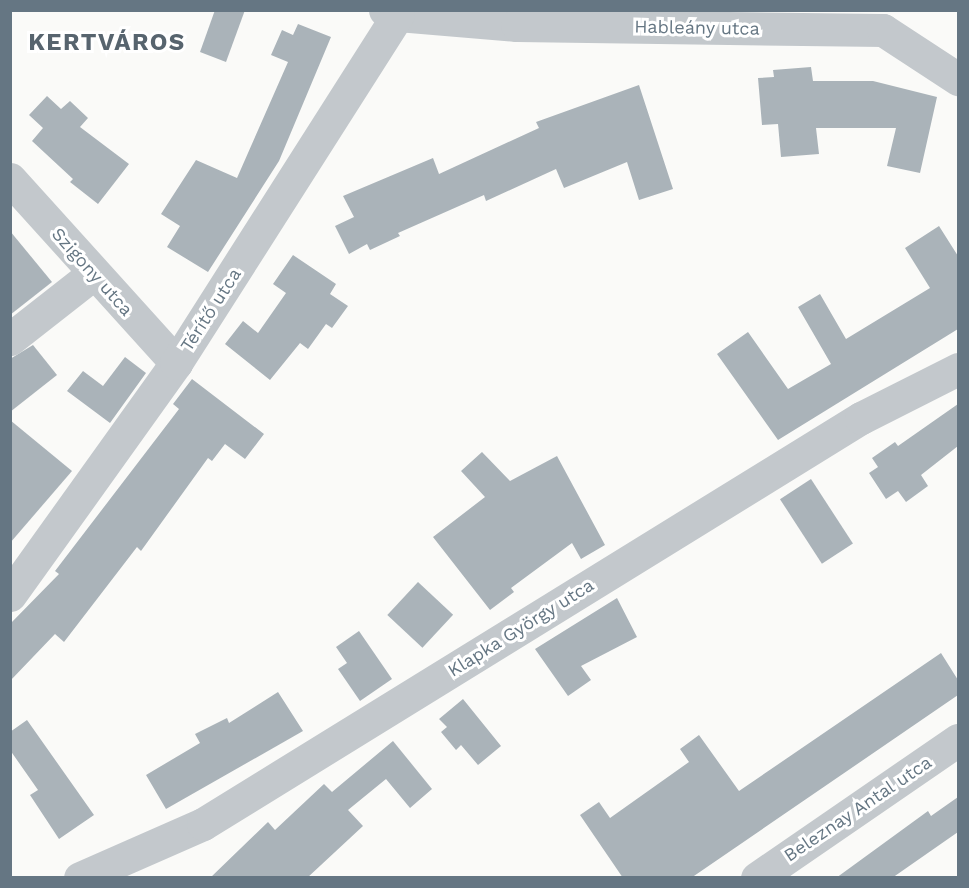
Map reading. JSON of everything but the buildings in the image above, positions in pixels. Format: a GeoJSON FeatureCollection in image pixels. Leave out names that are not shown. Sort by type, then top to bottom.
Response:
{"type":"FeatureCollection","features":[{"type":"Feature","properties":{"kind":"street","name":"Hableány utca"},"geometry":{"type":"LineString","coordinates":[[392,13],[517,25],[882,30],[958,80]]}},
{"type":"Feature","properties":{"kind":"street","name":"Térítő utca"},"geometry":{"type":"LineString","coordinates":[[10,595],[176,363],[392,13]]}},
{"type":"Feature","properties":{"kind":"street","name":"Szigony utca"},"geometry":{"type":"LineString","coordinates":[[10,179],[93,274],[176,363]]}},
{"type":"Feature","properties":{"kind":"street"},"geometry":{"type":"LineString","coordinates":[[10,339],[93,274]]}},
{"type":"Feature","properties":{"kind":"street","name":"Klapka György utca"},"geometry":{"type":"LineString","coordinates":[[80,878],[203,824],[861,418],[958,369]]}},
{"type":"Feature","properties":{"kind":"street","name":"Beleznay Antal utca"},"geometry":{"type":"LineString","coordinates":[[757,878],[958,740]]}},
{"type":"Feature","properties":{"kind":"district","name":"KERTVÁROS"},"geometry":{"type":"Point","coordinates":[107,43]}}]}
